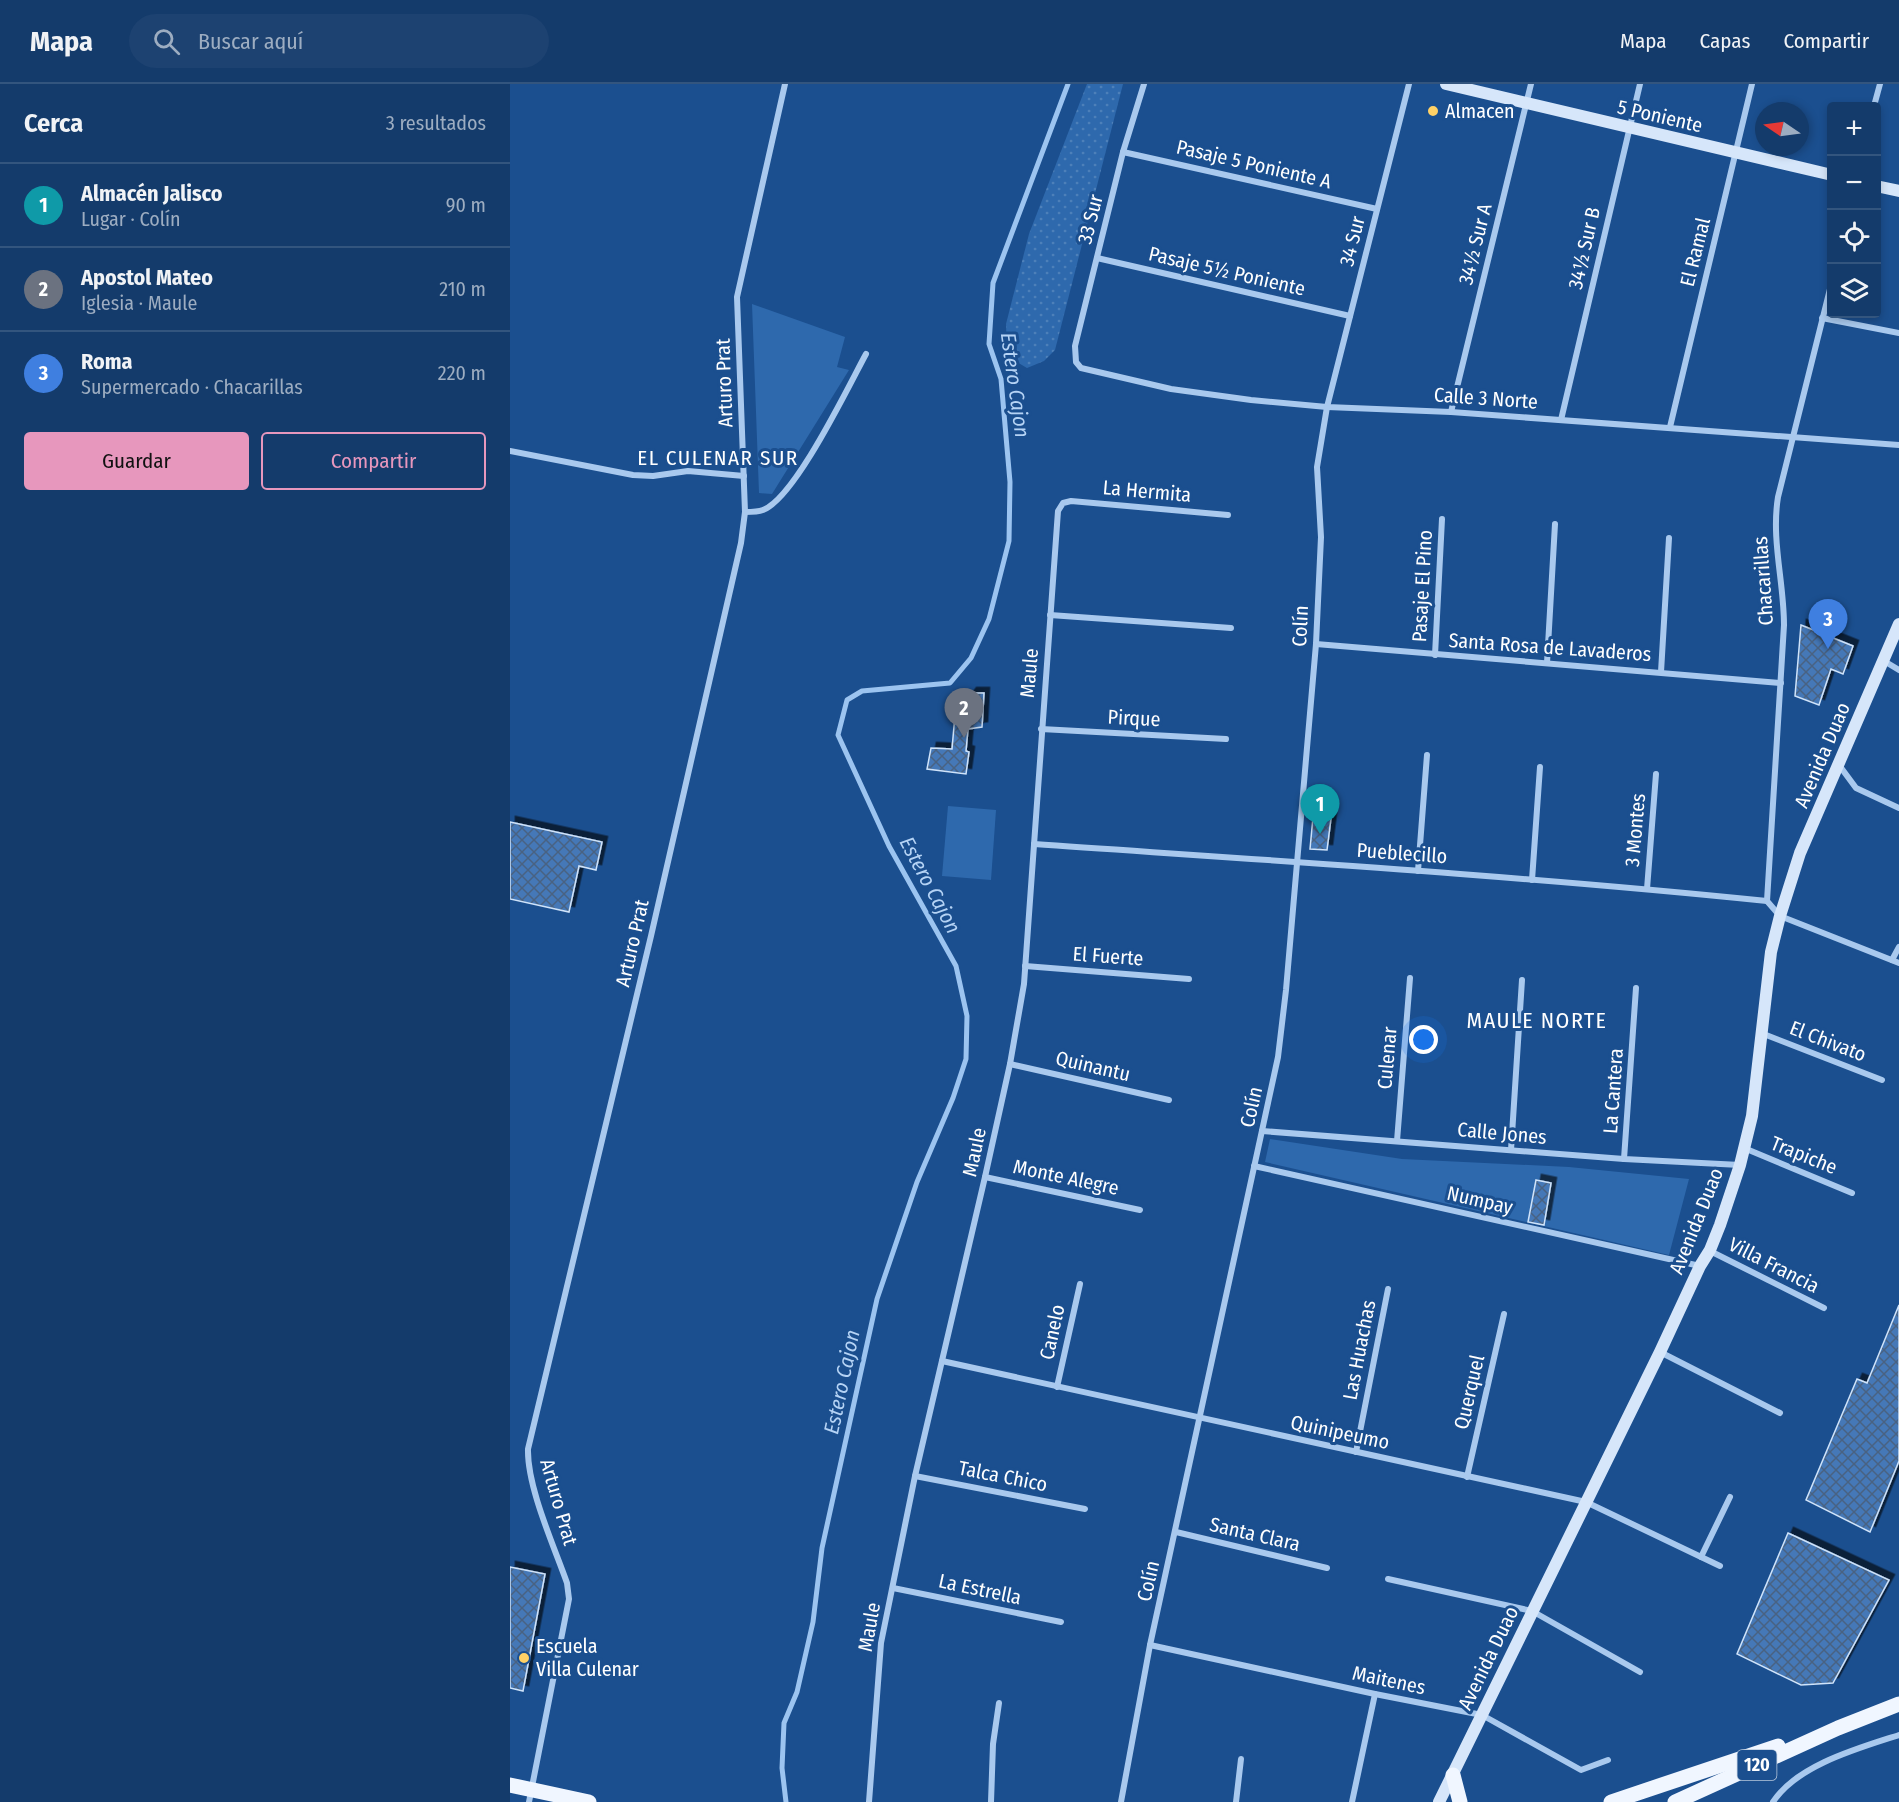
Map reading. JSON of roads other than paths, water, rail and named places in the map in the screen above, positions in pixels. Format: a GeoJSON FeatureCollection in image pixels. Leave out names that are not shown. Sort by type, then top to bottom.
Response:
{"type":"FeatureCollection","features":[{"type":"Feature","properties":{"kind":"main road","name":"120"},"geometry":{"type":"LineString","coordinates":[[1675,1802],[1838,1728],[1899,1704]]}},
{"type":"Feature","properties":{"kind":"main road","name":"120"},"geometry":{"type":"LineString","coordinates":[[1611,1802],[1724,1763],[1838,1728]]}},
{"type":"Feature","properties":{"kind":"main road"},"geometry":{"type":"LineString","coordinates":[[1453,1775],[1460,1802]]}},
{"type":"Feature","properties":{"kind":"main road"},"geometry":{"type":"LineString","coordinates":[[510,1785],[530,1796],[589,1802]]}},
{"type":"Feature","properties":{"kind":"street","name":"Arturo Prat"},"geometry":{"type":"LineString","coordinates":[[530,1796],[569,1599],[567,1583],[529,1472],[527,1461],[530,1438],[657,913],[741,543],[745,512],[737,297],[786,84]]}},
{"type":"Feature","properties":{"kind":"street","name":"33 Sur"},"geometry":{"type":"LineString","coordinates":[[1076,362],[1075,346],[1123,152],[1144,84]]}},
{"type":"Feature","properties":{"kind":"street","name":"34 Sur"},"geometry":{"type":"LineString","coordinates":[[1328,407],[1409,84]]}},
{"type":"Feature","properties":{"kind":"street","name":"5 Poniente"},"geometry":{"type":"LineString","coordinates":[[1446,84],[1827,174]]}},
{"type":"Feature","properties":{"kind":"street","name":"34½ Sur A"},"geometry":{"type":"LineString","coordinates":[[1451,412],[1531,84]]}},
{"type":"Feature","properties":{"kind":"street","name":"34½ Sur B"},"geometry":{"type":"LineString","coordinates":[[1561,420],[1640,84]]}},
{"type":"Feature","properties":{"kind":"street","name":"El Ramal"},"geometry":{"type":"LineString","coordinates":[[1670,427],[1752,84]]}},
{"type":"Feature","properties":{"kind":"street"},"geometry":{"type":"LineString","coordinates":[[1876,102],[1880,84]]}},
{"type":"Feature","properties":{"kind":"street","name":"Pasaje 5 Poniente A"},"geometry":{"type":"LineString","coordinates":[[1123,152],[1377,209]]}},
{"type":"Feature","properties":{"kind":"street"},"geometry":{"type":"LineString","coordinates":[[1881,187],[1899,191]]}},
{"type":"Feature","properties":{"kind":"street","name":"Pasaje 5½ Poniente"},"geometry":{"type":"LineString","coordinates":[[1097,258],[1350,316]]}},
{"type":"Feature","properties":{"kind":"street","name":"Chacarillas"},"geometry":{"type":"LineString","coordinates":[[1767,901],[1784,608],[1776,549],[1775,520],[1778,497],[1827,300]]}},
{"type":"Feature","properties":{"kind":"street"},"geometry":{"type":"LineString","coordinates":[[1822,318],[1899,333]]}},
{"type":"Feature","properties":{"kind":"street"},"geometry":{"type":"LineString","coordinates":[[745,512],[763,510],[779,500],[804,468],[866,354]]}},
{"type":"Feature","properties":{"kind":"street","name":"Calle 3 Norte"},"geometry":{"type":"LineString","coordinates":[[1076,362],[1081,368],[1090,371],[1171,389],[1251,400],[1328,407],[1451,412],[1670,427],[1899,445]]}},
{"type":"Feature","properties":{"kind":"street","name":"Colín"},"geometry":{"type":"LineString","coordinates":[[1121,1802],[1150,1645],[1271,1094],[1282,1024],[1316,644],[1321,537],[1317,467],[1328,407]]}},
{"type":"Feature","properties":{"kind":"street"},"geometry":{"type":"LineString","coordinates":[[510,452],[633,475],[653,476],[688,471],[744,476]]}},
{"type":"Feature","properties":{"kind":"street","name":"La Hermita"},"geometry":{"type":"LineString","coordinates":[[1063,503],[1071,501],[1228,515]]}},
{"type":"Feature","properties":{"kind":"street","name":"Maule"},"geometry":{"type":"LineString","coordinates":[[869,1802],[879,1661],[915,1476],[986,1177],[1010,1065],[1025,966],[1058,511],[1063,503]]}},
{"type":"Feature","properties":{"kind":"street","name":"Pasaje El Pino"},"geometry":{"type":"LineString","coordinates":[[1435,655],[1442,519]]}},
{"type":"Feature","properties":{"kind":"street"},"geometry":{"type":"LineString","coordinates":[[1547,663],[1555,524]]}},
{"type":"Feature","properties":{"kind":"street"},"geometry":{"type":"LineString","coordinates":[[1661,672],[1668,538]]}},
{"type":"Feature","properties":{"kind":"street"},"geometry":{"type":"LineString","coordinates":[[1050,615],[1231,628]]}},
{"type":"Feature","properties":{"kind":"street","name":"Avenida Duao"},"geometry":{"type":"LineString","coordinates":[[1439,1802],[1700,1266],[1710,1250],[1740,1165],[1755,1100],[1771,952],[1780,916],[1800,853],[1899,624]]}},
{"type":"Feature","properties":{"kind":"street","name":"Santa Rosa de Lavaderos"},"geometry":{"type":"LineString","coordinates":[[1316,644],[1781,683]]}},
{"type":"Feature","properties":{"kind":"street"},"geometry":{"type":"LineString","coordinates":[[1884,662],[1899,670]]}},
{"type":"Feature","properties":{"kind":"street","name":"Pirque"},"geometry":{"type":"LineString","coordinates":[[1041,729],[1226,739]]}},
{"type":"Feature","properties":{"kind":"street"},"geometry":{"type":"LineString","coordinates":[[1418,871],[1427,755]]}},
{"type":"Feature","properties":{"kind":"street"},"geometry":{"type":"LineString","coordinates":[[1839,765],[1856,788],[1899,808]]}},
{"type":"Feature","properties":{"kind":"street"},"geometry":{"type":"LineString","coordinates":[[1532,880],[1540,767]]}},
{"type":"Feature","properties":{"kind":"street","name":"3 Montes"},"geometry":{"type":"LineString","coordinates":[[1647,889],[1656,774]]}},
{"type":"Feature","properties":{"kind":"street","name":"Pueblecillo"},"geometry":{"type":"LineString","coordinates":[[1034,844],[1418,871],[1767,901]]}},
{"type":"Feature","properties":{"kind":"street"},"geometry":{"type":"LineString","coordinates":[[1767,901],[1780,916],[1896,961],[1899,947]]}},
{"type":"Feature","properties":{"kind":"street","name":"El Fuerte"},"geometry":{"type":"LineString","coordinates":[[1025,966],[1189,979]]}},
{"type":"Feature","properties":{"kind":"street","name":"Culenar"},"geometry":{"type":"LineString","coordinates":[[1397,1141],[1410,978]]}},
{"type":"Feature","properties":{"kind":"street"},"geometry":{"type":"LineString","coordinates":[[1511,1150],[1522,980]]}},
{"type":"Feature","properties":{"kind":"street","name":"La Cantera"},"geometry":{"type":"LineString","coordinates":[[1624,1159],[1636,988]]}},
{"type":"Feature","properties":{"kind":"street","name":"El Chivato"},"geometry":{"type":"LineString","coordinates":[[1761,1032],[1882,1080]]}},
{"type":"Feature","properties":{"kind":"street","name":"Quinantu"},"geometry":{"type":"LineString","coordinates":[[1010,1065],[1169,1100]]}},
{"type":"Feature","properties":{"kind":"street","name":"Calle Jones"},"geometry":{"type":"LineString","coordinates":[[1262,1131],[1624,1159],[1740,1165]]}},
{"type":"Feature","properties":{"kind":"street","name":"Trapiche"},"geometry":{"type":"LineString","coordinates":[[1744,1148],[1852,1193]]}},
{"type":"Feature","properties":{"kind":"street","name":"Numpay"},"geometry":{"type":"LineString","coordinates":[[1254,1166],[1700,1266]]}},
{"type":"Feature","properties":{"kind":"street","name":"Monte Alegre"},"geometry":{"type":"LineString","coordinates":[[986,1177],[1140,1210]]}},
{"type":"Feature","properties":{"kind":"street","name":"Villa Francia"},"geometry":{"type":"LineString","coordinates":[[1710,1250],[1824,1308]]}},
{"type":"Feature","properties":{"kind":"street","name":"Canelo"},"geometry":{"type":"LineString","coordinates":[[1058,1386],[1080,1284]]}},
{"type":"Feature","properties":{"kind":"street","name":"Las Huachas"},"geometry":{"type":"LineString","coordinates":[[1356,1452],[1388,1289]]}},
{"type":"Feature","properties":{"kind":"street","name":"Querquel"},"geometry":{"type":"LineString","coordinates":[[1467,1476],[1504,1314]]}},
{"type":"Feature","properties":{"kind":"street"},"geometry":{"type":"LineString","coordinates":[[1660,1352],[1780,1413]]}},
{"type":"Feature","properties":{"kind":"street","name":"Quinipeumo"},"geometry":{"type":"LineString","coordinates":[[942,1361],[1586,1502],[1720,1566]]}},
{"type":"Feature","properties":{"kind":"street","name":"Talca Chico"},"geometry":{"type":"LineString","coordinates":[[915,1476],[1085,1509]]}},
{"type":"Feature","properties":{"kind":"street"},"geometry":{"type":"LineString","coordinates":[[1701,1557],[1730,1497]]}},
{"type":"Feature","properties":{"kind":"street","name":"Santa Clara"},"geometry":{"type":"LineString","coordinates":[[1176,1532],[1328,1568]]}},
{"type":"Feature","properties":{"kind":"street"},"geometry":{"type":"LineString","coordinates":[[1388,1578],[1532,1611],[1640,1672]]}},
{"type":"Feature","properties":{"kind":"street","name":"La Estrella"},"geometry":{"type":"LineString","coordinates":[[893,1588],[1061,1622]]}},
{"type":"Feature","properties":{"kind":"street","name":"Maitenes"},"geometry":{"type":"LineString","coordinates":[[1150,1645],[1482,1715],[1576,1768],[1586,1769],[1608,1760]]}},
{"type":"Feature","properties":{"kind":"street"},"geometry":{"type":"LineString","coordinates":[[1352,1802],[1375,1694]]}},
{"type":"Feature","properties":{"kind":"street"},"geometry":{"type":"LineString","coordinates":[[991,1802],[994,1736],[999,1703]]}},
{"type":"Feature","properties":{"kind":"street"},"geometry":{"type":"LineString","coordinates":[[1773,1802],[1781,1790],[1837,1755],[1899,1735]]}},
{"type":"Feature","properties":{"kind":"street"},"geometry":{"type":"LineString","coordinates":[[1236,1802],[1241,1759]]}},
{"type":"Feature","properties":{"kind":"waterway","name":"Estero Cajon"},"geometry":{"type":"LineString","coordinates":[[786,1802],[782,1768],[784,1723],[797,1692],[813,1622],[822,1548],[877,1299],[917,1182],[953,1098],[966,1059],[967,1016],[956,966],[889,846],[838,735],[847,700],[862,691],[950,683],[971,658],[989,619],[1009,541],[1010,482],[1001,379],[989,344],[993,283],[1068,84]]}},
{"type":"Feature","properties":{"kind":"place","name":"Almacen"},"geometry":{"type":"Point","coordinates":[1433,111]}},
{"type":"Feature","properties":{"kind":"place","name":"Roma"},"geometry":{"type":"Point","coordinates":[1828,649]}},
{"type":"Feature","properties":{"kind":"place","name":"Apostol Mateo"},"geometry":{"type":"Point","coordinates":[964,738]}},
{"type":"Feature","properties":{"kind":"place","name":"Almacén Jalisco"},"geometry":{"type":"Point","coordinates":[1320,834]}},
{"type":"Feature","properties":{"kind":"place","name":"Escuela Villa Culenar"},"geometry":{"type":"Point","coordinates":[524,1658]}},
{"type":"Feature","properties":{"kind":"district","name":"EL CULENAR SUR"},"geometry":{"type":"Point","coordinates":[718,458]}},
{"type":"Feature","properties":{"kind":"district","name":"MAULE NORTE"},"geometry":{"type":"Point","coordinates":[1537,1020]}}]}
